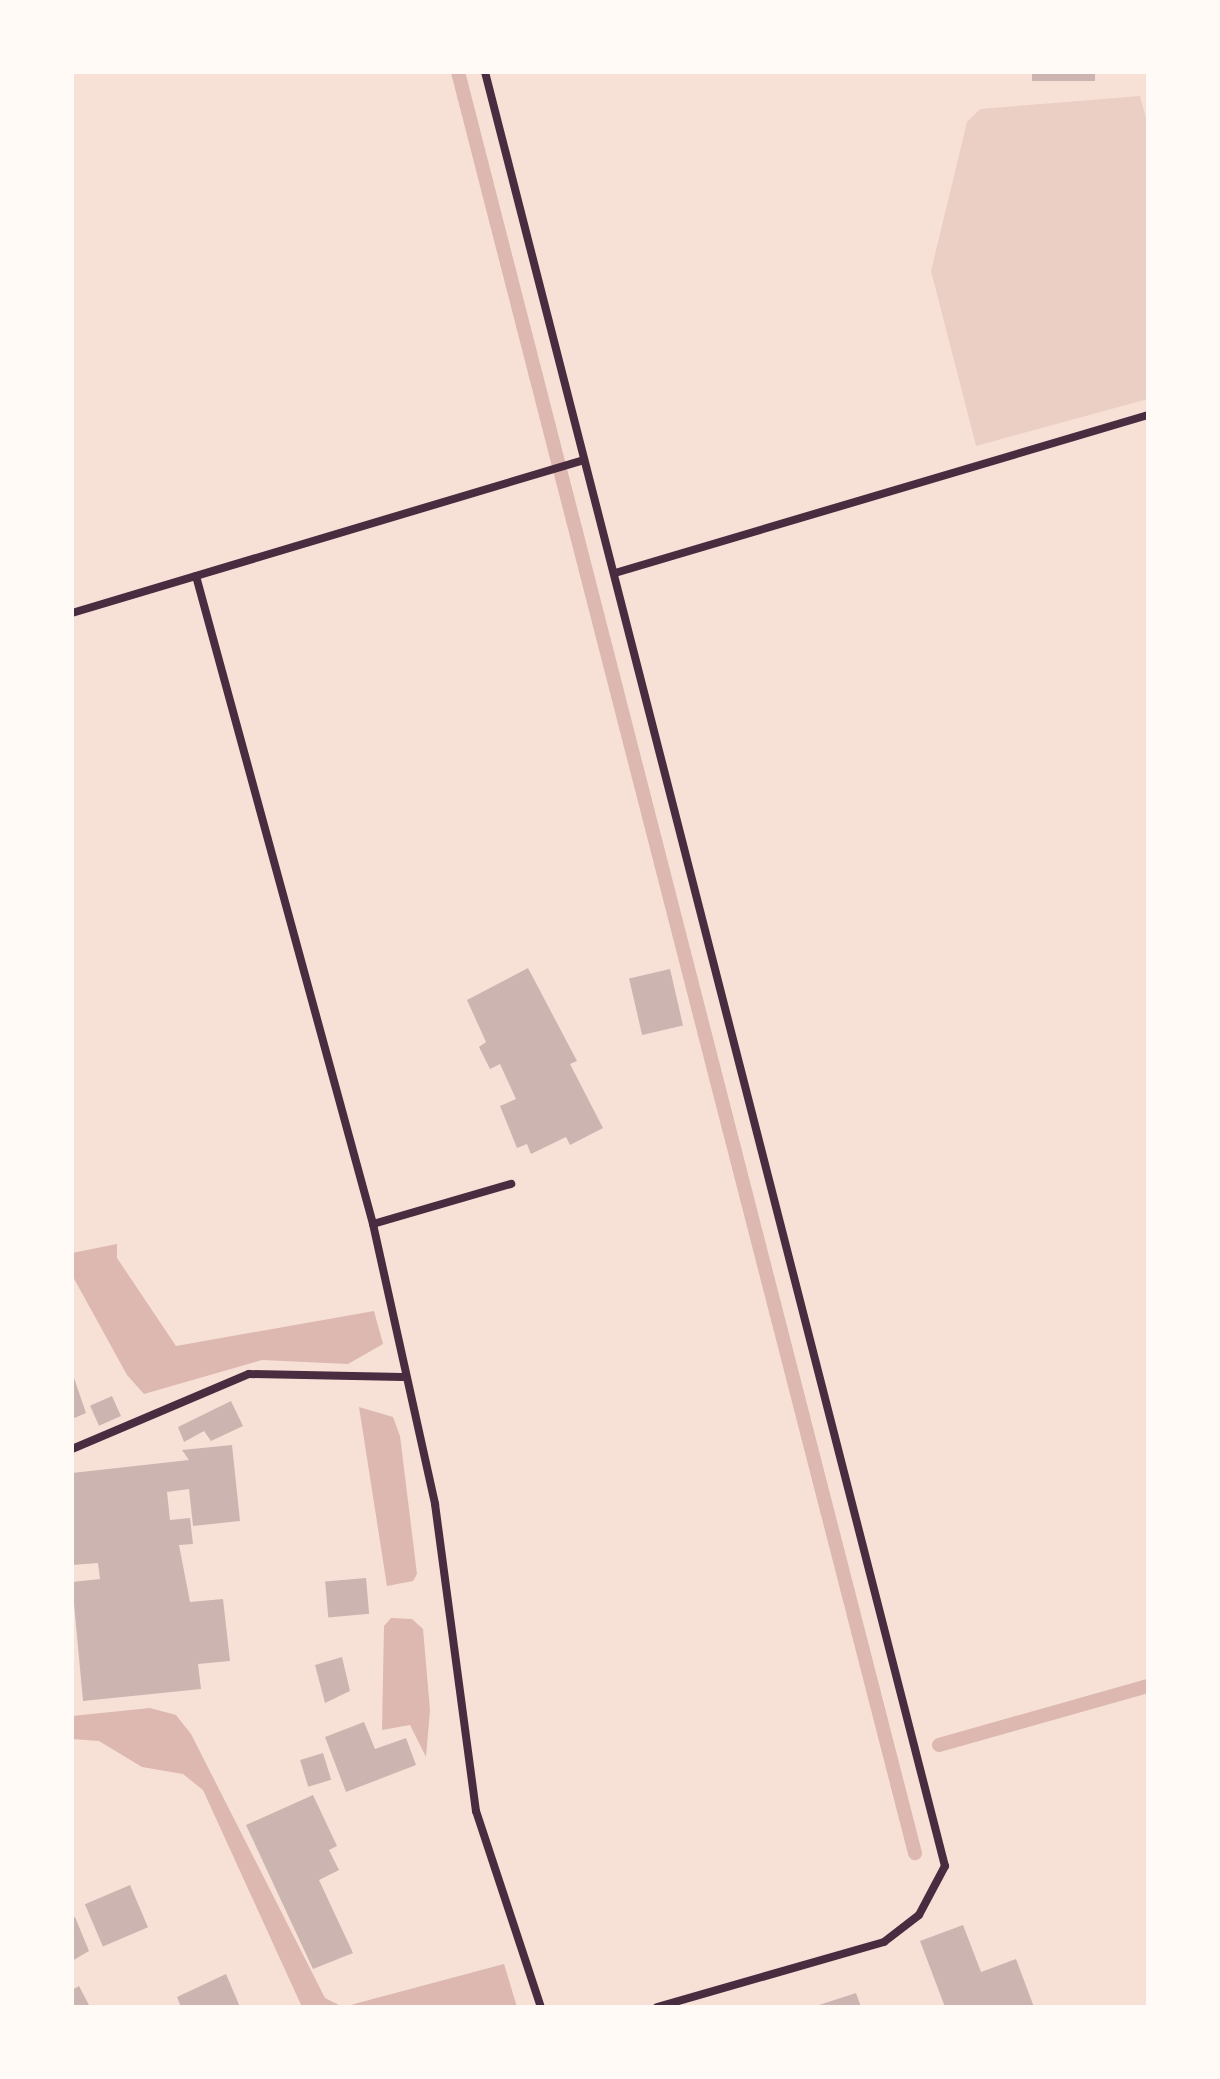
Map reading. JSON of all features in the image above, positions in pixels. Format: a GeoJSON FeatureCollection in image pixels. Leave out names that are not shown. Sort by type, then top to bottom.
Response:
{"type":"FeatureCollection","features":[{"type":"Feature","properties":{"kind":"street"},"geometry":{"type":"LineString","coordinates":[[485,72],[945,1866],[919,1915],[884,1942],[657,2007]]}},
{"type":"Feature","properties":{"kind":"street"},"geometry":{"type":"LineString","coordinates":[[615,573],[1148,415]]}},
{"type":"Feature","properties":{"kind":"street"},"geometry":{"type":"LineString","coordinates":[[72,613],[584,460]]}},
{"type":"Feature","properties":{"kind":"street"},"geometry":{"type":"LineString","coordinates":[[196,576],[373,1224],[403,1377],[435,1504],[476,1811],[541,2007]]}},
{"type":"Feature","properties":{"kind":"street"},"geometry":{"type":"LineString","coordinates":[[373,1224],[511,1184]]}},
{"type":"Feature","properties":{"kind":"street"},"geometry":{"type":"LineString","coordinates":[[72,1449],[249,1374],[403,1377]]}},
{"type":"Feature","properties":{"kind":"shaded area"},"geometry":{"type":"Polygon","coordinates":[[[1140,96],[1148,125],[1148,399],[976,446],[931,271],[967,122],[980,109],[1140,96]]]}},
{"type":"Feature","properties":{"kind":"shaded area"},"geometry":{"type":"Polygon","coordinates":[[[117,1244],[117,1258],[176,1346],[374,1311],[383,1344],[348,1364],[262,1360],[144,1394],[127,1375],[72,1275],[72,1253],[117,1244]]]}},
{"type":"Feature","properties":{"kind":"shaded area"},"geometry":{"type":"Polygon","coordinates":[[[359,1407],[393,1417],[400,1436],[417,1574],[413,1581],[387,1586],[359,1407]]]}},
{"type":"Feature","properties":{"kind":"shaded area"},"geometry":{"type":"Polygon","coordinates":[[[391,1618],[412,1619],[423,1629],[430,1710],[426,1757],[410,1725],[382,1730],[384,1626],[391,1618]]]}},
{"type":"Feature","properties":{"kind":"shaded area"},"geometry":{"type":"Polygon","coordinates":[[[150,1708],[176,1715],[191,1734],[325,1998],[343,2007],[302,2007],[203,1790],[183,1774],[142,1767],[99,1741],[72,1739],[72,1716],[150,1708]]]}},
{"type":"Feature","properties":{"kind":"shaded area"},"geometry":{"type":"Polygon","coordinates":[[[504,1964],[517,2007],[346,2007],[354,2004],[504,1964]]]}},
{"type":"Feature","properties":{"kind":"building"},"geometry":{"type":"Polygon","coordinates":[[[1032,72],[1095,72],[1095,81],[1032,81],[1032,72]]]}},
{"type":"Feature","properties":{"kind":"building"},"geometry":{"type":"Polygon","coordinates":[[[528,968],[577,1061],[570,1064],[603,1128],[570,1145],[566,1137],[531,1154],[527,1144],[517,1148],[500,1106],[516,1099],[500,1064],[490,1069],[479,1047],[486,1042],[467,1000],[528,968]]]}},
{"type":"Feature","properties":{"kind":"building"},"geometry":{"type":"Polygon","coordinates":[[[670,969],[683,1026],[642,1035],[629,978],[670,969]]]}},
{"type":"Feature","properties":{"kind":"building"},"geometry":{"type":"Polygon","coordinates":[[[72,1372],[86,1413],[72,1419],[72,1372]]]}},
{"type":"Feature","properties":{"kind":"building"},"geometry":{"type":"Polygon","coordinates":[[[112,1396],[121,1416],[99,1426],[90,1406],[112,1396]]]}},
{"type":"Feature","properties":{"kind":"building"},"geometry":{"type":"Polygon","coordinates":[[[231,1401],[243,1426],[211,1441],[204,1431],[184,1442],[178,1427],[231,1401]]]}},
{"type":"Feature","properties":{"kind":"building"},"geometry":{"type":"Polygon","coordinates":[[[232,1445],[240,1521],[193,1526],[189,1489],[167,1492],[170,1520],[190,1518],[193,1544],[179,1545],[190,1602],[223,1599],[230,1661],[198,1664],[201,1689],[83,1701],[72,1582],[100,1579],[98,1563],[72,1565],[72,1473],[189,1460],[182,1450],[232,1445]]]}},
{"type":"Feature","properties":{"kind":"building"},"geometry":{"type":"Polygon","coordinates":[[[366,1578],[369,1614],[328,1617],[325,1582],[366,1578]]]}},
{"type":"Feature","properties":{"kind":"building"},"geometry":{"type":"Polygon","coordinates":[[[342,1657],[350,1691],[325,1703],[315,1665],[342,1657]]]}},
{"type":"Feature","properties":{"kind":"building"},"geometry":{"type":"Polygon","coordinates":[[[364,1722],[375,1749],[406,1738],[416,1765],[346,1792],[325,1737],[364,1722]]]}},
{"type":"Feature","properties":{"kind":"building"},"geometry":{"type":"Polygon","coordinates":[[[323,1753],[331,1780],[308,1787],[300,1760],[323,1753]]]}},
{"type":"Feature","properties":{"kind":"building"},"geometry":{"type":"Polygon","coordinates":[[[313,1795],[337,1846],[329,1850],[339,1870],[319,1880],[353,1953],[313,1969],[246,1825],[313,1795]]]}},
{"type":"Feature","properties":{"kind":"building"},"geometry":{"type":"Polygon","coordinates":[[[130,1885],[148,1927],[103,1946],[85,1904],[130,1885]]]}},
{"type":"Feature","properties":{"kind":"building"},"geometry":{"type":"Polygon","coordinates":[[[75,1917],[89,1951],[72,1961],[72,1919],[75,1917]]]}},
{"type":"Feature","properties":{"kind":"building"},"geometry":{"type":"Polygon","coordinates":[[[963,1925],[981,1972],[1016,1959],[1034,2007],[945,2007],[920,1941],[963,1925]]]}},
{"type":"Feature","properties":{"kind":"building"},"geometry":{"type":"Polygon","coordinates":[[[226,1974],[240,2007],[181,2007],[177,1997],[226,1974]]]}},
{"type":"Feature","properties":{"kind":"building"},"geometry":{"type":"Polygon","coordinates":[[[79,1986],[90,2007],[72,2007],[72,1990],[79,1986]]]}},
{"type":"Feature","properties":{"kind":"building"},"geometry":{"type":"Polygon","coordinates":[[[856,1993],[861,2007],[816,2006],[856,1993]]]}},
{"type":"Feature","properties":{"kind":"waterway"},"geometry":{"type":"LineString","coordinates":[[458,72],[915,1853]]}},
{"type":"Feature","properties":{"kind":"waterway"},"geometry":{"type":"LineString","coordinates":[[939,1745],[1148,1686]]}}]}
